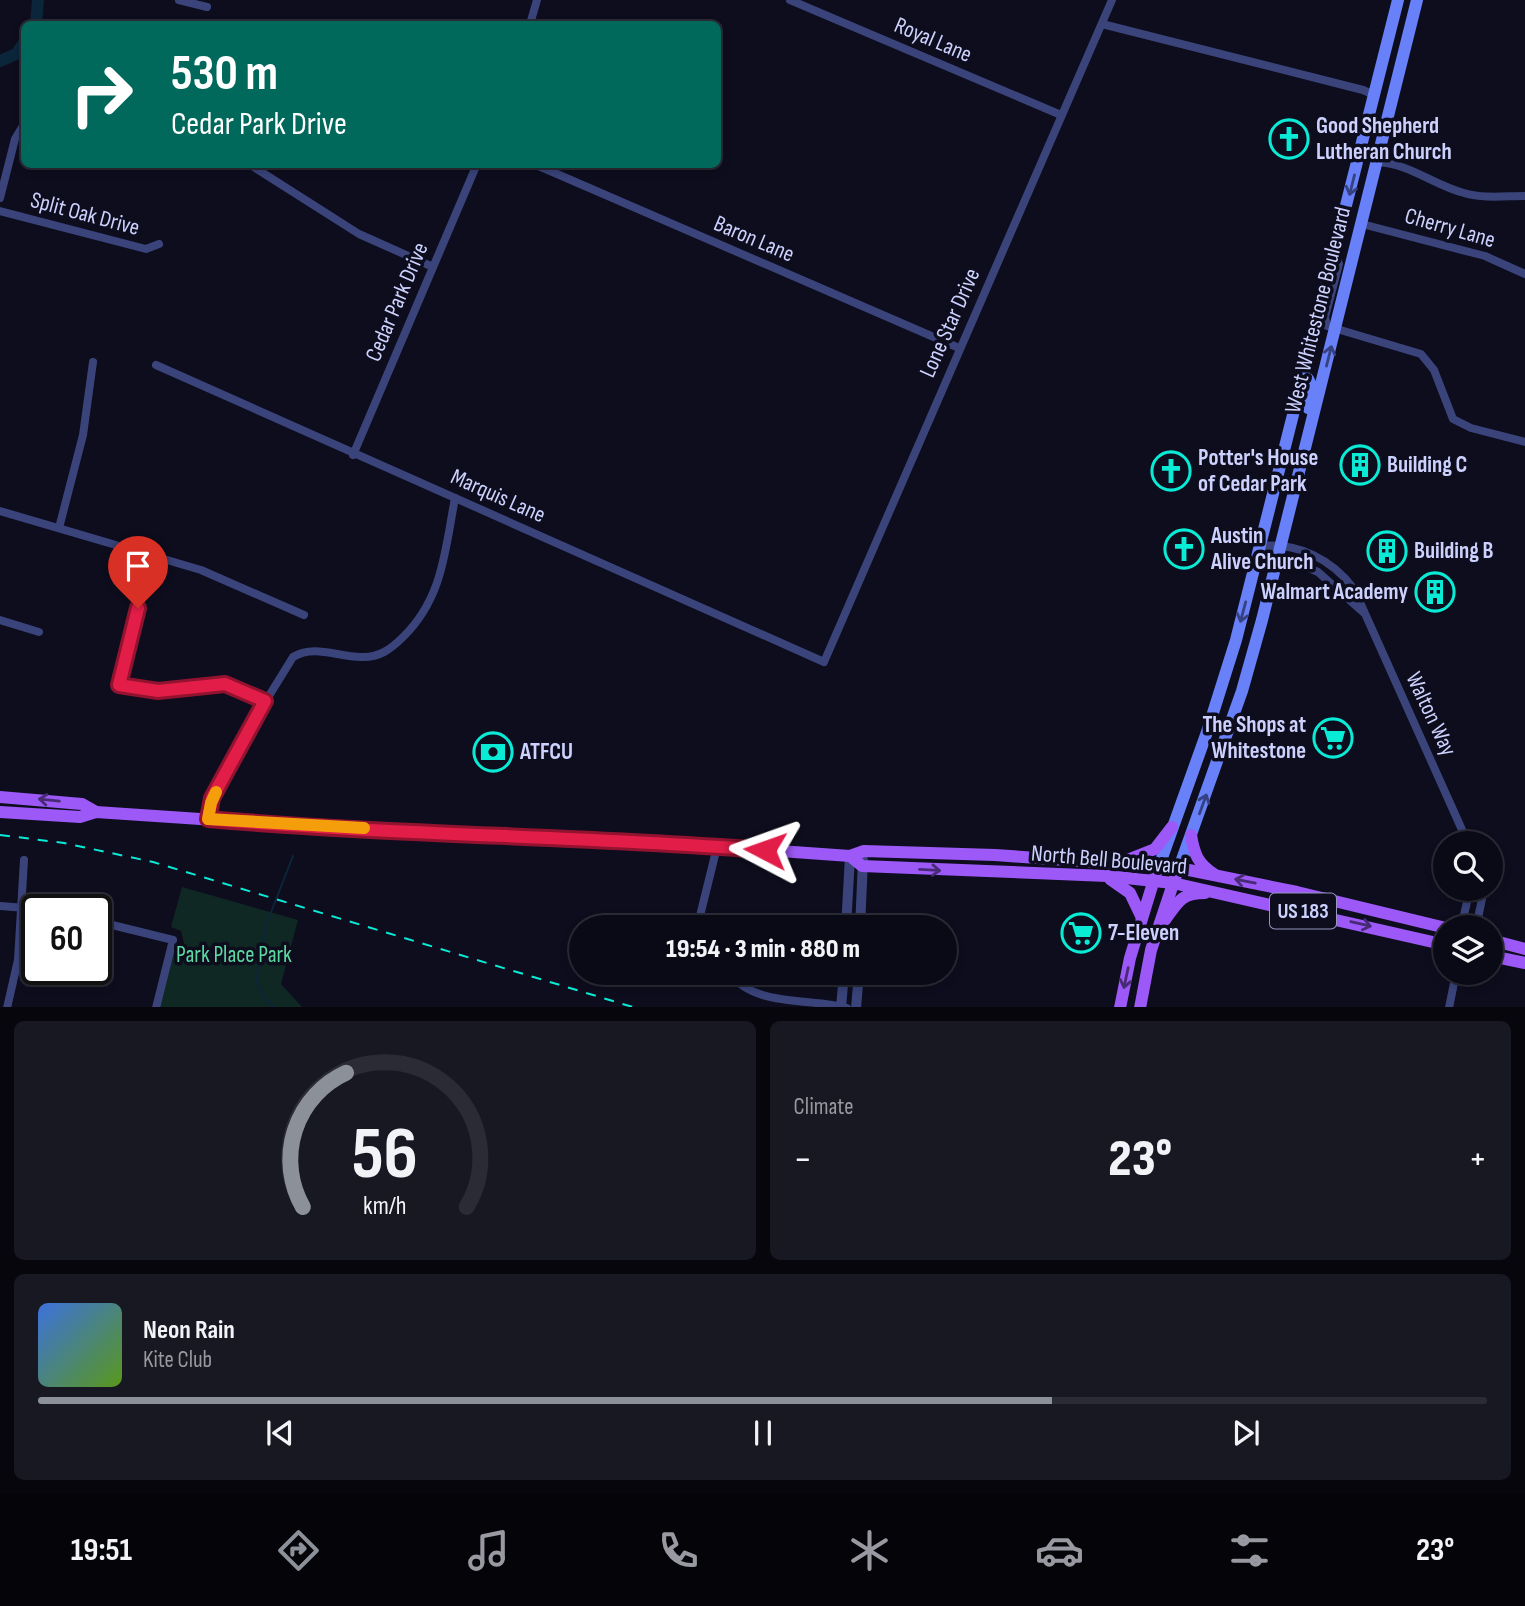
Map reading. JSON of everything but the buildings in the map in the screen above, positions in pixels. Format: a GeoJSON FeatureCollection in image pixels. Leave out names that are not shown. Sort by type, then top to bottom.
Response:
{"type":"FeatureCollection","features":[{"type":"Feature","properties":{"kind":"main road","name":"West Whitestone Boulevard"},"geometry":{"type":"LineString","coordinates":[[1159,866],[1225,678],[1399,0]]}},
{"type":"Feature","properties":{"kind":"main road"},"geometry":{"type":"LineString","coordinates":[[1393,96],[1385,83],[1403,10],[1403,4],[1399,0]]}},
{"type":"Feature","properties":{"kind":"main road","name":"West Whitestone Boulevard"},"geometry":{"type":"LineString","coordinates":[[1179,868],[1242,691],[1307,446],[1417,0]]}},
{"type":"Feature","properties":{"kind":"main road"},"geometry":{"type":"LineString","coordinates":[[1369,191],[1365,180],[1383,108],[1383,102],[1374,95]]}},
{"type":"Feature","properties":{"kind":"main road"},"geometry":{"type":"LineString","coordinates":[[1302,378],[1308,379],[1312,387],[1305,421],[1307,446]]}},
{"type":"Feature","properties":{"kind":"main road","name":"North Bell Boulevard"},"geometry":{"type":"LineString","coordinates":[[0,797],[82,804],[96,812]]}},
{"type":"Feature","properties":{"kind":"main road","name":"North Bell Boulevard"},"geometry":{"type":"LineString","coordinates":[[0,812],[80,817],[96,812],[850,856],[864,851],[995,855],[1159,866],[1328,899],[1433,925]]}},
{"type":"Feature","properties":{"kind":"main road"},"geometry":{"type":"LineString","coordinates":[[1118,863],[1155,849],[1172,827]]}},
{"type":"Feature","properties":{"kind":"main road"},"geometry":{"type":"LineString","coordinates":[[1191,835],[1194,855],[1204,867],[1217,876]]}},
{"type":"Feature","properties":{"kind":"main road"},"geometry":{"type":"LineString","coordinates":[[850,856],[863,866]]}},
{"type":"Feature","properties":{"kind":"main road","name":"North Bell Boulevard"},"geometry":{"type":"LineString","coordinates":[[863,866],[1154,880],[1433,942]]}},
{"type":"Feature","properties":{"kind":"main road"},"geometry":{"type":"LineString","coordinates":[[1120,1007],[1142,918],[1159,866]]}},
{"type":"Feature","properties":{"kind":"main road"},"geometry":{"type":"LineString","coordinates":[[1140,1007],[1157,931],[1179,868]]}},
{"type":"Feature","properties":{"kind":"main road"},"geometry":{"type":"LineString","coordinates":[[1107,876],[1130,893],[1142,918]]}},
{"type":"Feature","properties":{"kind":"main road"},"geometry":{"type":"LineString","coordinates":[[1157,931],[1181,898],[1193,893],[1222,894]]}},
{"type":"Feature","properties":{"kind":"main road"},"geometry":{"type":"LineString","coordinates":[[1503,943],[1525,949]]}},
{"type":"Feature","properties":{"kind":"main road"},"geometry":{"type":"LineString","coordinates":[[1503,958],[1525,963]]}},
{"type":"Feature","properties":{"kind":"street"},"geometry":{"type":"LineString","coordinates":[[179,0],[207,7]]}},
{"type":"Feature","properties":{"kind":"street"},"geometry":{"type":"LineString","coordinates":[[531,21],[537,0]]}},
{"type":"Feature","properties":{"kind":"street","name":"Royal Lane"},"geometry":{"type":"LineString","coordinates":[[790,0],[1061,116]]}},
{"type":"Feature","properties":{"kind":"street","name":"Lone Star Drive"},"geometry":{"type":"LineString","coordinates":[[824,662],[1112,0]]}},
{"type":"Feature","properties":{"kind":"street"},"geometry":{"type":"LineString","coordinates":[[1101,24],[1374,95]]}},
{"type":"Feature","properties":{"kind":"street"},"geometry":{"type":"LineString","coordinates":[[0,198],[15,139],[21,129]]}},
{"type":"Feature","properties":{"kind":"street"},"geometry":{"type":"LineString","coordinates":[[1376,162],[1388,162],[1415,171],[1433,178],[1442,186],[1466,194],[1489,197],[1525,196]]}},
{"type":"Feature","properties":{"kind":"street"},"geometry":{"type":"LineString","coordinates":[[254,168],[359,234],[433,267]]}},
{"type":"Feature","properties":{"kind":"street","name":"Cedar Park Drive"},"geometry":{"type":"LineString","coordinates":[[352,455],[475,168]]}},
{"type":"Feature","properties":{"kind":"street","name":"Baron Lane"},"geometry":{"type":"LineString","coordinates":[[543,168],[959,348]]}},
{"type":"Feature","properties":{"kind":"street","name":"Split Oak Drive"},"geometry":{"type":"LineString","coordinates":[[0,211],[146,249],[159,244]]}},
{"type":"Feature","properties":{"kind":"street","name":"Cherry Lane"},"geometry":{"type":"LineString","coordinates":[[1362,223],[1485,256],[1525,274]]}},
{"type":"Feature","properties":{"kind":"street"},"geometry":{"type":"LineString","coordinates":[[1335,253],[1339,264],[1325,317],[1327,326],[1421,354],[1434,370],[1453,419],[1471,428],[1525,442]]}},
{"type":"Feature","properties":{"kind":"street"},"geometry":{"type":"LineString","coordinates":[[59,528],[83,435],[93,362]]}},
{"type":"Feature","properties":{"kind":"street","name":"Marquis Lane"},"geometry":{"type":"LineString","coordinates":[[156,365],[352,455],[824,662]]}},
{"type":"Feature","properties":{"kind":"street"},"geometry":{"type":"LineString","coordinates":[[208,819],[212,798],[286,664],[301,652],[315,650],[355,657],[376,656],[410,631],[432,600],[438,583],[455,498]]}},
{"type":"Feature","properties":{"kind":"street"},"geometry":{"type":"LineString","coordinates":[[0,511],[229,580],[304,615]]}},
{"type":"Feature","properties":{"kind":"street","name":"Walton Way"},"geometry":{"type":"LineString","coordinates":[[1261,546],[1281,544],[1313,555],[1336,570],[1353,589],[1360,599],[1363,612],[1464,831]]}},
{"type":"Feature","properties":{"kind":"street","name":"Walton Way"},"geometry":{"type":"LineString","coordinates":[[1261,546],[1277,558],[1318,572],[1363,612]]}},
{"type":"Feature","properties":{"kind":"street"},"geometry":{"type":"LineString","coordinates":[[153,555],[119,685],[158,691],[225,684],[265,701]]}},
{"type":"Feature","properties":{"kind":"street"},"geometry":{"type":"LineString","coordinates":[[0,620],[39,632]]}},
{"type":"Feature","properties":{"kind":"street"},"geometry":{"type":"LineString","coordinates":[[700,915],[717,847]]}},
{"type":"Feature","properties":{"kind":"street"},"geometry":{"type":"LineString","coordinates":[[861,915],[864,851]]}},
{"type":"Feature","properties":{"kind":"street"},"geometry":{"type":"LineString","coordinates":[[847,915],[850,856]]}},
{"type":"Feature","properties":{"kind":"street"},"geometry":{"type":"LineString","coordinates":[[7,1007],[16,975],[24,860]]}},
{"type":"Feature","properties":{"kind":"street"},"geometry":{"type":"LineString","coordinates":[[0,906],[20,907]]}},
{"type":"Feature","properties":{"kind":"street"},"geometry":{"type":"LineString","coordinates":[[112,925],[173,940],[156,1007]]}},
{"type":"Feature","properties":{"kind":"street"},"geometry":{"type":"LineString","coordinates":[[742,985],[749,990],[789,999],[843,1007],[844,985]]}},
{"type":"Feature","properties":{"kind":"street"},"geometry":{"type":"LineString","coordinates":[[856,1007],[858,985]]}},
{"type":"Feature","properties":{"kind":"street"},"geometry":{"type":"LineString","coordinates":[[1449,1007],[1454,985]]}},
{"type":"Feature","properties":{"kind":"green space","name":"Park Place Park"},"geometry":{"type":"Polygon","coordinates":[[[182,887],[298,920],[281,984],[302,1007],[159,1007],[173,955],[184,943],[181,931],[171,927],[182,887]]]}},
{"type":"Feature","properties":{"kind":"waterway"},"geometry":{"type":"LineString","coordinates":[[36,21],[38,0]]}},
{"type":"Feature","properties":{"kind":"waterway"},"geometry":{"type":"LineString","coordinates":[[0,61],[16,54],[21,47]]}},
{"type":"Feature","properties":{"kind":"waterway"},"geometry":{"type":"LineString","coordinates":[[274,1007],[265,998],[256,980],[266,925],[293,856]]}},
{"type":"Feature","properties":{"kind":"railway"},"geometry":{"type":"LineString","coordinates":[[0,835],[64,843],[153,862],[633,1007]]}},
{"type":"Feature","properties":{"kind":"slow traffic"},"geometry":{"type":"LineString","coordinates":[[216,792],[208,819],[364,828]]}},
{"type":"Feature","properties":{"kind":"place","name":"Good Shepherd Lutheran Church"},"geometry":{"type":"Point","coordinates":[1289,139]}},
{"type":"Feature","properties":{"kind":"place","name":"Building C"},"geometry":{"type":"Point","coordinates":[1360,465]}},
{"type":"Feature","properties":{"kind":"place","name":"Potter's House of Cedar Park"},"geometry":{"type":"Point","coordinates":[1171,471]}},
{"type":"Feature","properties":{"kind":"place","name":"Austin Alive Church"},"geometry":{"type":"Point","coordinates":[1184,549]}},
{"type":"Feature","properties":{"kind":"place","name":"Building B"},"geometry":{"type":"Point","coordinates":[1387,551]}},
{"type":"Feature","properties":{"kind":"place","name":"Walmart Academy"},"geometry":{"type":"Point","coordinates":[1435,592]}},
{"type":"Feature","properties":{"kind":"place","name":"The Shops at Whitestone"},"geometry":{"type":"Point","coordinates":[1333,738]}},
{"type":"Feature","properties":{"kind":"place","name":"ATFCU"},"geometry":{"type":"Point","coordinates":[493,752]}},
{"type":"Feature","properties":{"kind":"place","name":"7-Eleven"},"geometry":{"type":"Point","coordinates":[1081,933]}},
{"type":"Feature","properties":{"kind":"route"},"geometry":{"type":"LineString","coordinates":[[138,608],[119,685],[158,691],[225,684],[265,701],[212,798],[208,819],[765,850]]}}]}
